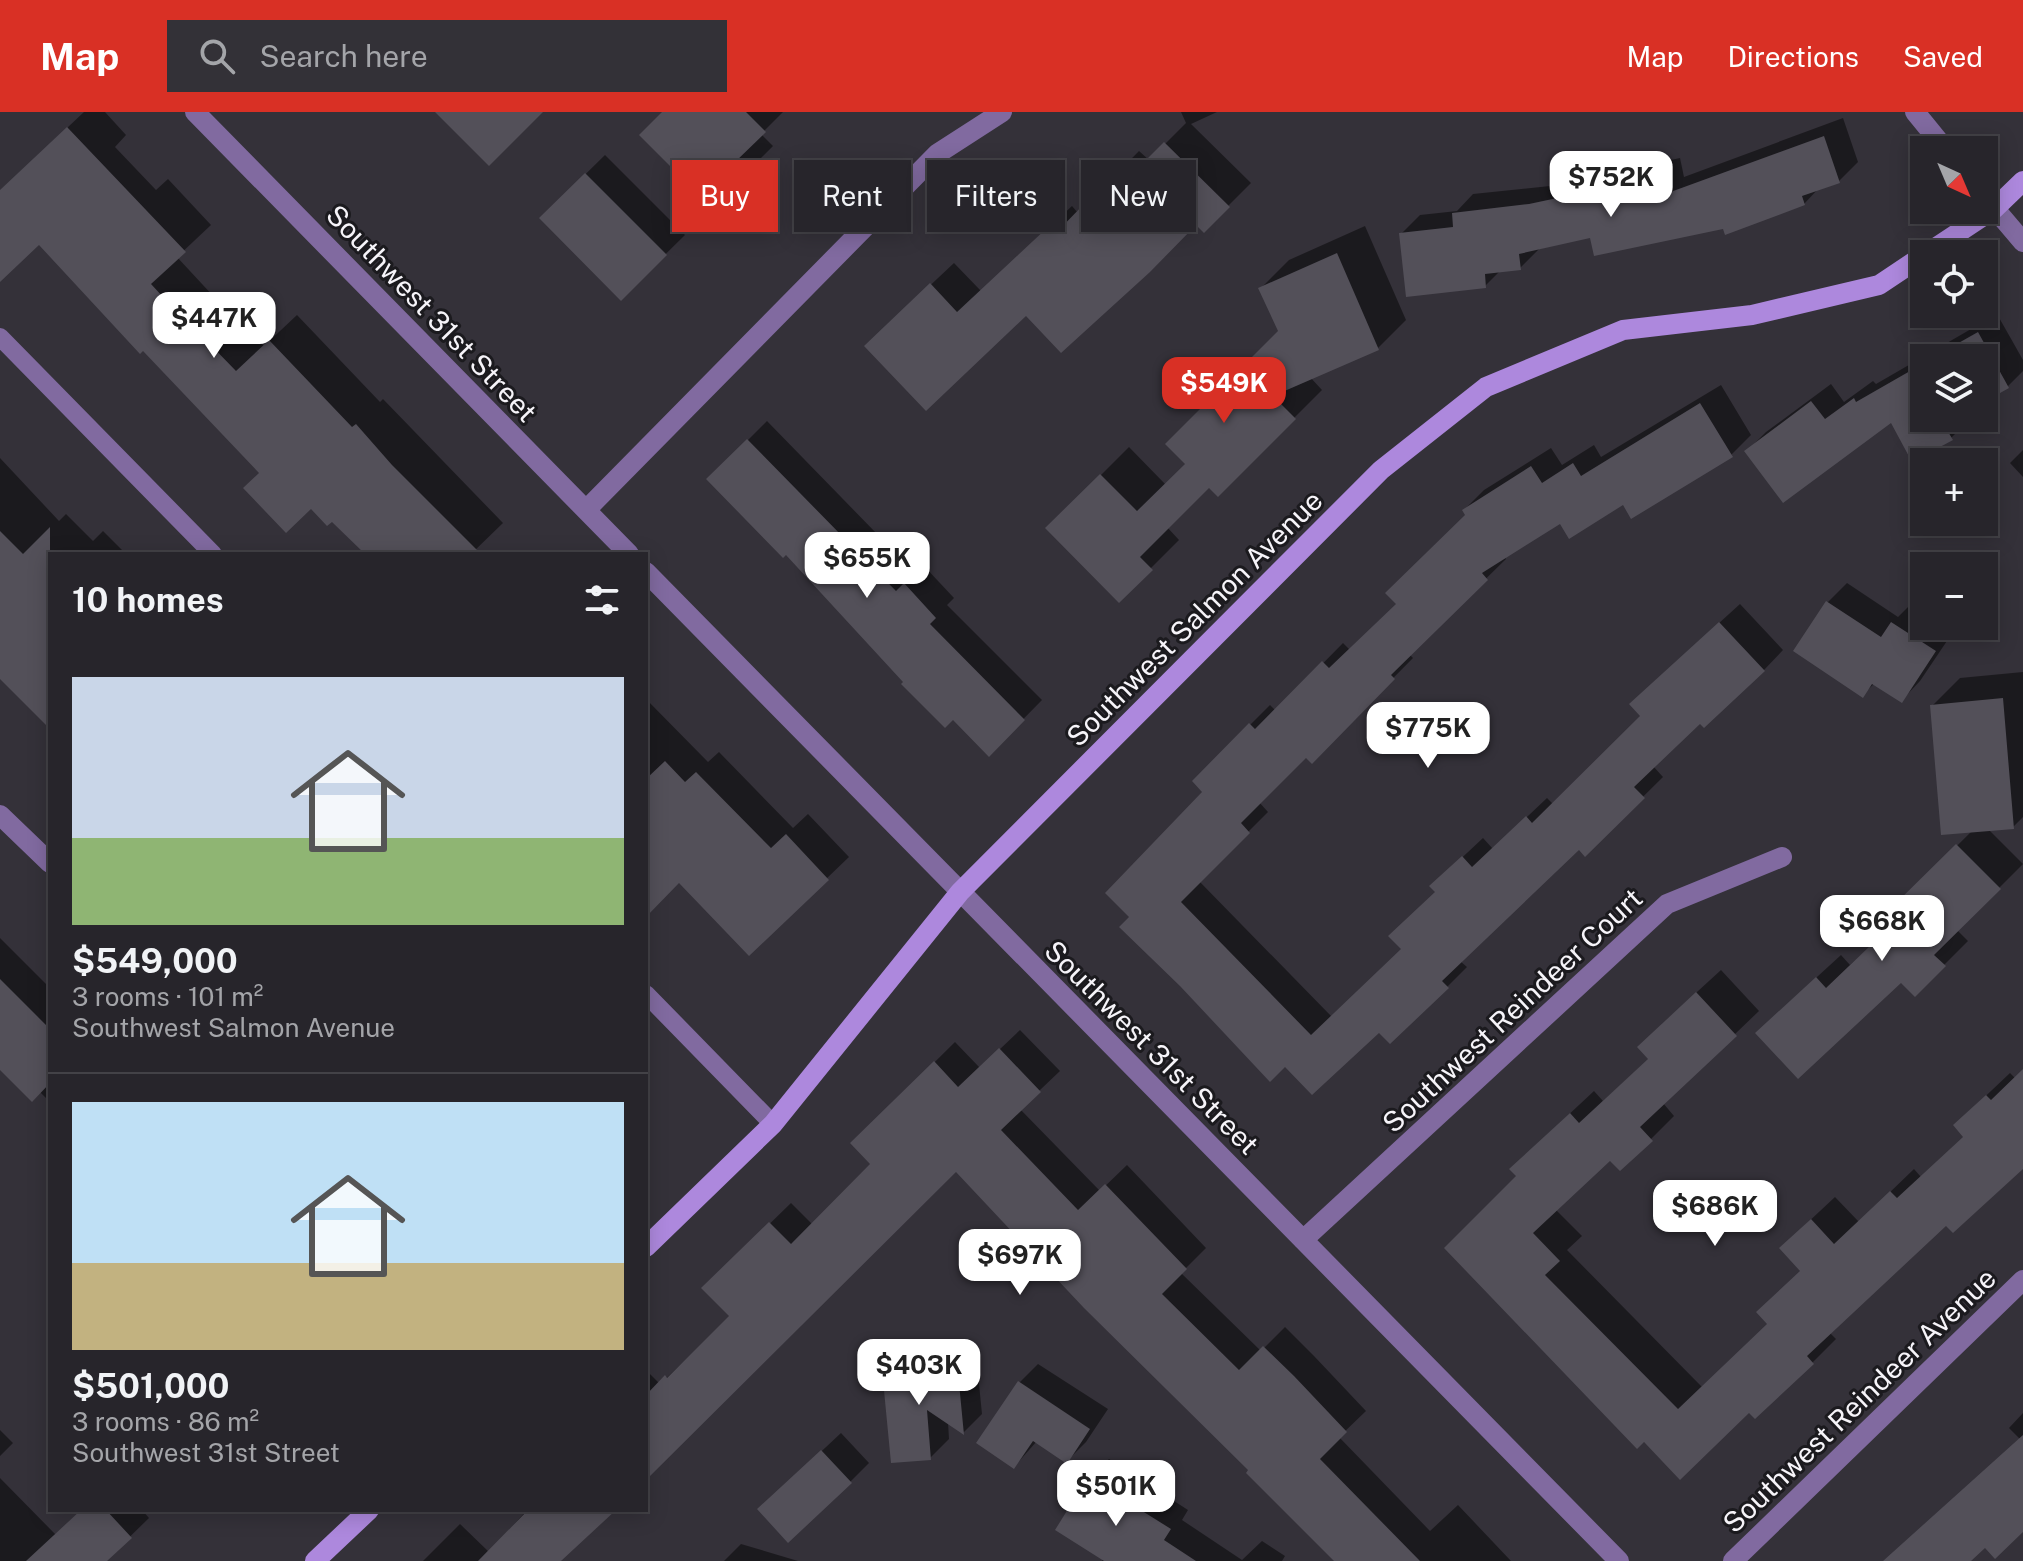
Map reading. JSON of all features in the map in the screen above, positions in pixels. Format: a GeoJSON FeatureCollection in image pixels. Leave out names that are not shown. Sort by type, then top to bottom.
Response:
{"type":"FeatureCollection","features":[{"type":"Feature","properties":{"kind":"street","name":"Southwest 31st Street"},"geometry":{"type":"LineString","coordinates":[[195,112],[627,552]]}},
{"type":"Feature","properties":{"kind":"street"},"geometry":{"type":"LineString","coordinates":[[586,510],[937,154],[1002,112]]}},
{"type":"Feature","properties":{"kind":"street"},"geometry":{"type":"LineString","coordinates":[[1915,112],[1935,136]]}},
{"type":"Feature","properties":{"kind":"street","name":"Southwest Salmon Avenue"},"geometry":{"type":"LineString","coordinates":[[1998,196],[2023,181]]}},
{"type":"Feature","properties":{"kind":"street"},"geometry":{"type":"LineString","coordinates":[[1998,213],[2023,242]]}},
{"type":"Feature","properties":{"kind":"street","name":"Southwest Salmon Avenue"},"geometry":{"type":"LineString","coordinates":[[1943,240],[1962,224]]}},
{"type":"Feature","properties":{"kind":"street","name":"Southwest Salmon Avenue"},"geometry":{"type":"LineString","coordinates":[[648,1245],[773,1124],[960,892],[1381,470],[1486,387],[1623,330],[1752,315],[1879,285],[1910,265]]}},
{"type":"Feature","properties":{"kind":"street","name":"Southwest 31st Street"},"geometry":{"type":"LineString","coordinates":[[648,574],[1619,1561]]}},
{"type":"Feature","properties":{"kind":"street"},"geometry":{"type":"LineString","coordinates":[[0,815],[48,861]]}},
{"type":"Feature","properties":{"kind":"street","name":"Southwest Reindeer Court"},"geometry":{"type":"LineString","coordinates":[[1303,1240],[1667,904],[1782,857]]}},
{"type":"Feature","properties":{"kind":"street","name":"Southwest Reindeer Avenue"},"geometry":{"type":"LineString","coordinates":[[1733,1561],[2023,1280]]}},
{"type":"Feature","properties":{"kind":"street"},"geometry":{"type":"LineString","coordinates":[[315,1561],[367,1512]]}},
{"type":"Feature","properties":{"kind":"lane"},"geometry":{"type":"LineString","coordinates":[[0,337],[211,552]]}},
{"type":"Feature","properties":{"kind":"lane"},"geometry":{"type":"LineString","coordinates":[[648,996],[773,1124]]}},
{"type":"Feature","properties":{"kind":"building"},"geometry":{"type":"Polygon","coordinates":[[[435,112],[543,112],[489,166],[435,112]]]}},
{"type":"Feature","properties":{"kind":"building"},"geometry":{"type":"Polygon","coordinates":[[[662,112],[746,112],[766,132],[737,160],[672,160],[672,168],[639,135],[662,112]]]}},
{"type":"Feature","properties":{"kind":"building"},"geometry":{"type":"Polygon","coordinates":[[[67,127],[186,252],[151,284],[200,337],[236,371],[269,340],[352,427],[356,424],[392,465],[479,552],[363,552],[332,522],[327,526],[311,509],[286,533],[243,488],[259,473],[143,351],[140,354],[39,245],[0,282],[0,190],[67,127]]]}},
{"type":"Feature","properties":{"kind":"building"},"geometry":{"type":"Polygon","coordinates":[[[1824,136],[1840,183],[1802,196],[1805,205],[1725,235],[1723,229],[1594,256],[1590,238],[1519,254],[1521,270],[1485,274],[1486,288],[1406,297],[1399,233],[1453,227],[1452,213],[1529,204],[1661,176],[1665,194],[1824,136]]]}},
{"type":"Feature","properties":{"kind":"building"},"geometry":{"type":"Polygon","coordinates":[[[1164,142],[1182,160],[1146,160],[1164,142]]]}},
{"type":"Feature","properties":{"kind":"building"},"geometry":{"type":"Polygon","coordinates":[[[585,173],[667,255],[621,301],[539,218],[585,173]]]}},
{"type":"Feature","properties":{"kind":"building"},"geometry":{"type":"Polygon","coordinates":[[[1196,174],[1230,207],[1204,233],[1196,225],[1196,174]]]}},
{"type":"Feature","properties":{"kind":"building"},"geometry":{"type":"Polygon","coordinates":[[[1081,207],[1081,232],[1189,232],[1061,353],[1026,316],[926,411],[864,346],[930,283],[957,312],[1043,232],[1065,232],[1065,224],[1081,207]]]}},
{"type":"Feature","properties":{"kind":"building"},"geometry":{"type":"Polygon","coordinates":[[[1337,253],[1379,350],[1273,396],[1296,419],[1218,497],[1209,488],[1140,557],[1153,570],[1119,603],[1045,528],[1100,474],[1137,511],[1185,464],[1165,444],[1278,331],[1258,288],[1337,253]]]}},
{"type":"Feature","properties":{"kind":"building"},"geometry":{"type":"Polygon","coordinates":[[[1978,332],[1985,344],[1957,344],[1978,332]]]}},
{"type":"Feature","properties":{"kind":"building"},"geometry":{"type":"Polygon","coordinates":[[[1998,368],[2009,388],[1998,394],[1998,368]]]}},
{"type":"Feature","properties":{"kind":"building"},"geometry":{"type":"Polygon","coordinates":[[[1910,371],[1910,432],[1948,432],[1953,440],[1938,448],[1910,448],[1910,458],[1891,423],[1783,503],[1744,451],[1811,401],[1825,419],[1854,398],[1856,402],[1910,371]]]}},
{"type":"Feature","properties":{"kind":"building"},"geometry":{"type":"Polygon","coordinates":[[[1700,403],[1733,457],[1631,519],[1623,505],[1569,539],[1560,524],[1482,573],[1488,580],[1391,675],[1395,679],[1312,764],[1306,758],[1241,823],[1250,833],[1181,902],[1311,1035],[1401,949],[1388,936],[1435,892],[1429,886],[1462,856],[1472,867],[1526,816],[1532,823],[1640,716],[1629,704],[1719,622],[1765,671],[1704,728],[1700,724],[1634,787],[1645,798],[1585,857],[1579,850],[1442,981],[1449,988],[1390,1044],[1379,1033],[1312,1095],[1285,1067],[1270,1082],[1180,986],[1119,927],[1129,917],[1105,893],[1202,792],[1192,781],[1249,723],[1255,729],[1322,661],[1329,668],[1396,604],[1385,593],[1465,515],[1462,510],[1531,466],[1542,483],[1573,463],[1581,476],[1700,403]]]}},
{"type":"Feature","properties":{"kind":"building"},"geometry":{"type":"Polygon","coordinates":[[[747,439],[896,591],[904,583],[936,618],[930,624],[1025,720],[989,757],[953,720],[945,728],[901,684],[903,682],[786,555],[783,558],[706,479],[747,439]]]}},
{"type":"Feature","properties":{"kind":"building"},"geometry":{"type":"Polygon","coordinates":[[[50,527],[48,727],[0,679],[0,531],[23,554],[50,527]]]}},
{"type":"Feature","properties":{"kind":"building"},"geometry":{"type":"Polygon","coordinates":[[[1826,601],[1881,637],[1891,622],[1910,634],[1910,640],[1919,640],[1936,651],[1902,703],[1872,684],[1863,698],[1793,651],[1826,601]]]}},
{"type":"Feature","properties":{"kind":"building"},"geometry":{"type":"Polygon","coordinates":[[[2003,698],[2014,829],[1941,835],[1930,705],[2003,698]]]}},
{"type":"Feature","properties":{"kind":"building"},"geometry":{"type":"Polygon","coordinates":[[[665,761],[685,782],[696,772],[771,848],[786,834],[829,880],[749,956],[679,883],[648,915],[648,777],[665,761]]]}},
{"type":"Feature","properties":{"kind":"building"},"geometry":{"type":"Polygon","coordinates":[[[1956,844],[2001,889],[1934,955],[1946,966],[1915,997],[1901,983],[1798,1079],[1755,1033],[1816,977],[1826,988],[1895,922],[1886,913],[1956,844]]]}},
{"type":"Feature","properties":{"kind":"building"},"geometry":{"type":"Polygon","coordinates":[[[0,979],[48,1027],[48,1085],[32,1102],[0,1070],[0,979]]]}},
{"type":"Feature","properties":{"kind":"building"},"geometry":{"type":"Polygon","coordinates":[[[1696,992],[1737,1036],[1640,1127],[1653,1141],[1620,1171],[1610,1161],[1533,1233],[1560,1261],[1545,1275],[1678,1409],[1767,1324],[1756,1312],[1800,1271],[1779,1248],[1811,1219],[1834,1244],[1890,1191],[1897,1198],[1963,1137],[1953,1125],[1986,1095],[1991,1100],[2023,1069],[2023,1169],[1953,1233],[1946,1226],[1807,1356],[1814,1364],[1755,1419],[1749,1413],[1680,1480],[1644,1442],[1637,1449],[1444,1248],[1516,1176],[1509,1169],[1570,1113],[1579,1123],[1648,1059],[1637,1047],[1696,992]]]}},
{"type":"Feature","properties":{"kind":"building"},"geometry":{"type":"Polygon","coordinates":[[[999,1048],[1041,1092],[1001,1130],[1078,1210],[1105,1184],[1187,1269],[1162,1294],[1239,1370],[1263,1346],[1294,1376],[1347,1432],[1320,1459],[1420,1561],[1334,1561],[1246,1473],[1248,1470],[1084,1308],[956,1172],[648,1478],[648,1393],[729,1316],[701,1288],[769,1222],[791,1244],[870,1164],[850,1143],[934,1061],[958,1087],[999,1048]]]}},
{"type":"Feature","properties":{"kind":"building"},"geometry":{"type":"Polygon","coordinates":[[[957,1362],[964,1435],[927,1410],[931,1460],[891,1463],[883,1380],[869,1370],[957,1362]]]}},
{"type":"Feature","properties":{"kind":"building"},"geometry":{"type":"Polygon","coordinates":[[[1018,1381],[1090,1429],[1067,1464],[1033,1441],[1014,1469],[976,1443],[1018,1381]]]}},
{"type":"Feature","properties":{"kind":"building"},"geometry":{"type":"Polygon","coordinates":[[[2023,1435],[2023,1532],[1995,1559],[1985,1548],[1971,1561],[1883,1561],[2023,1435]]]}},
{"type":"Feature","properties":{"kind":"building"},"geometry":{"type":"Polygon","coordinates":[[[821,1450],[852,1483],[788,1543],[757,1509],[821,1450]]]}},
{"type":"Feature","properties":{"kind":"building"},"geometry":{"type":"Polygon","coordinates":[[[1088,1477],[1171,1529],[1164,1540],[1196,1561],[1104,1561],[1055,1530],[1088,1477]]]}},
{"type":"Feature","properties":{"kind":"building"},"geometry":{"type":"Polygon","coordinates":[[[79,1512],[108,1512],[132,1538],[107,1561],[26,1561],[79,1512]]]}},
{"type":"Feature","properties":{"kind":"building"},"geometry":{"type":"Polygon","coordinates":[[[526,1512],[614,1512],[561,1561],[478,1561],[526,1512]]]}}]}
